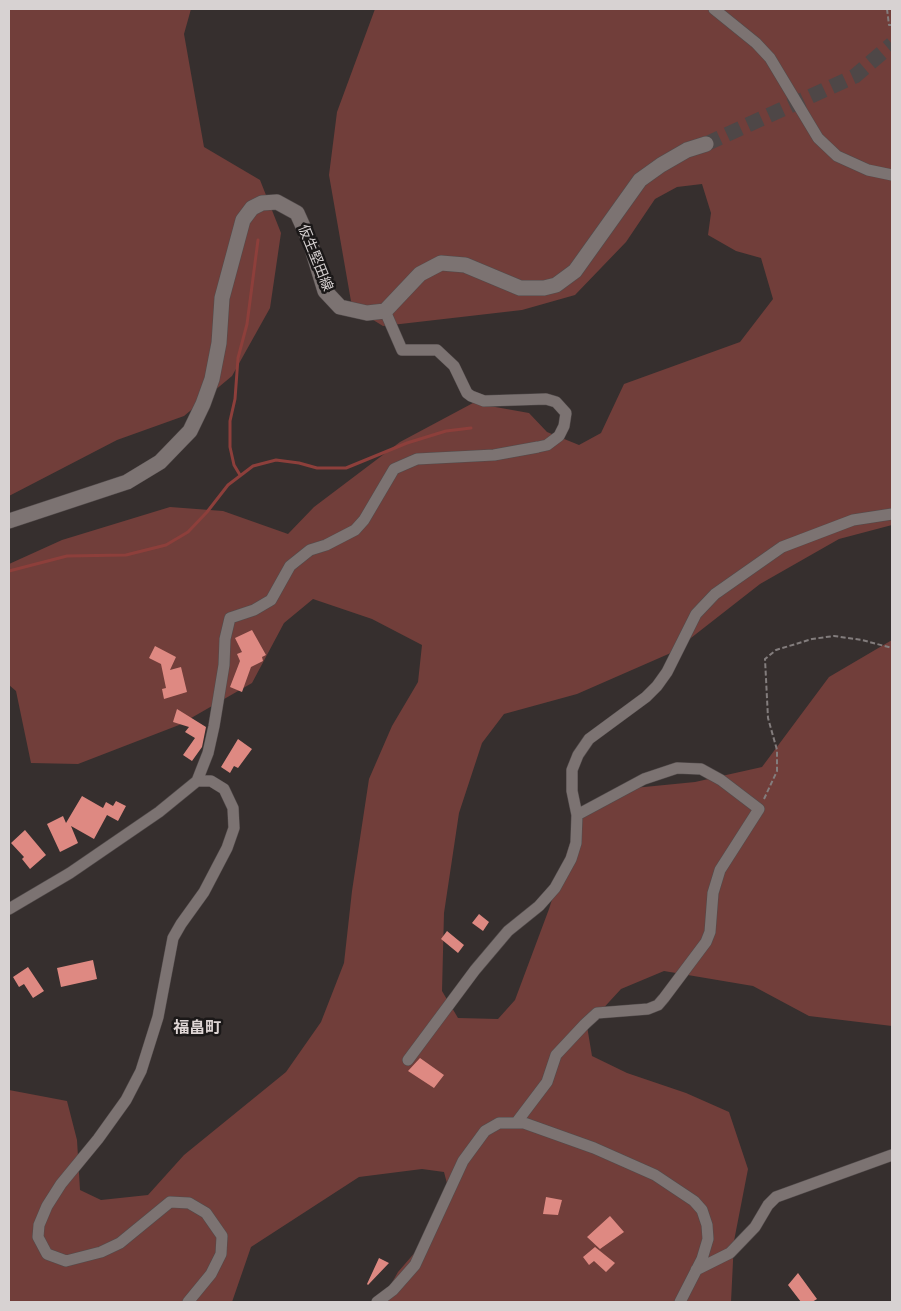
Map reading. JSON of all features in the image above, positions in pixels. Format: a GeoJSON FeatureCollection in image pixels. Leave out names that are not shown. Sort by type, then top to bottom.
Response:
{"type":"FeatureCollection","features":[{"type":"Feature","properties":{"kind":"main road"},"geometry":{"type":"LineString","coordinates":[[385,311],[420,274],[441,263],[465,265],[520,288],[544,288],[556,285],[575,271],[640,180],[668,161],[706,144]]}},
{"type":"Feature","properties":{"kind":"main road","name":"仮生堅田線"},"geometry":{"type":"LineString","coordinates":[[9,521],[127,482],[160,462],[190,431],[212,379],[219,343],[222,298],[243,220],[252,208],[262,203],[276,202],[297,214],[310,242],[325,291],[340,307],[367,313],[385,311]]}},
{"type":"Feature","properties":{"kind":"street"},"geometry":{"type":"LineString","coordinates":[[714,9],[756,42],[770,58],[818,138],[837,156],[868,170],[892,175]]}},
{"type":"Feature","properties":{"kind":"street"},"geometry":{"type":"LineString","coordinates":[[9,909],[70,874],[159,812],[197,781],[208,753],[214,726],[224,665],[225,639],[230,618],[254,610],[271,600],[290,566],[310,550],[326,545],[355,530],[364,520],[394,468],[417,459],[494,455],[548,445],[559,436],[564,426],[566,413],[556,402],[546,399],[484,401],[471,396],[454,366],[437,350],[402,350],[385,311]]}},
{"type":"Feature","properties":{"kind":"street"},"geometry":{"type":"LineString","coordinates":[[408,1060],[480,963],[508,931],[539,906],[555,888],[571,859],[576,843],[577,815],[572,791],[572,770],[578,755],[589,739],[646,697],[657,686],[667,672],[696,614],[715,594],[782,547],[853,520],[892,514]]}},
{"type":"Feature","properties":{"kind":"street"},"geometry":{"type":"LineString","coordinates":[[516,1123],[548,1082],[556,1055],[597,1013],[648,1009],[658,1005],[664,998],[706,942],[710,932],[713,893],[720,870],[760,809],[721,780],[701,769],[677,768],[635,783],[577,815]]}},
{"type":"Feature","properties":{"kind":"street"},"geometry":{"type":"LineString","coordinates":[[188,1302],[211,1274],[221,1254],[222,1236],[209,1217],[188,1203],[170,1202],[120,1243],[101,1252],[66,1261],[46,1254],[38,1237],[39,1226],[47,1206],[61,1184],[98,1139],[126,1100],[141,1071],[156,1024],[173,938],[185,917],[204,892],[227,848],[234,828],[233,808],[224,789],[211,781],[197,781]]}},
{"type":"Feature","properties":{"kind":"street"},"geometry":{"type":"LineString","coordinates":[[377,1302],[393,1290],[415,1265],[463,1162],[485,1131],[499,1123],[516,1123],[548,1130],[655,1175],[694,1201],[702,1210],[708,1239],[696,1270],[680,1302]]}},
{"type":"Feature","properties":{"kind":"street"},"geometry":{"type":"LineString","coordinates":[[696,1270],[730,1253],[755,1227],[768,1205],[776,1197],[892,1155]]}},
{"type":"Feature","properties":{"kind":"path"},"geometry":{"type":"LineString","coordinates":[[887,9],[889,25],[892,25]]}},
{"type":"Feature","properties":{"kind":"path"},"geometry":{"type":"LineString","coordinates":[[760,809],[777,771],[777,750],[768,718],[765,659],[776,650],[812,639],[834,636],[862,640],[892,648]]}},
{"type":"Feature","properties":{"kind":"shaded area"},"geometry":{"type":"Polygon","coordinates":[[[9,9],[191,9],[184,34],[204,147],[260,180],[281,233],[270,308],[232,376],[184,416],[117,440],[9,496],[9,9]]]}},
{"type":"Feature","properties":{"kind":"shaded area"},"geometry":{"type":"Polygon","coordinates":[[[375,9],[892,9],[892,525],[839,539],[760,584],[673,652],[577,694],[504,714],[482,743],[459,813],[444,913],[442,991],[458,1018],[498,1019],[515,1000],[549,909],[578,818],[624,789],[695,782],[762,767],[829,677],[892,640],[892,1026],[809,1016],[753,986],[664,971],[621,989],[587,1026],[592,1056],[627,1073],[686,1093],[729,1112],[748,1169],[734,1241],[731,1302],[381,1302],[398,1272],[430,1235],[450,1195],[444,1172],[422,1169],[359,1177],[251,1247],[232,1302],[9,1302],[9,1090],[67,1101],[77,1140],[80,1190],[101,1200],[148,1195],[184,1155],[286,1072],[321,1022],[344,963],[352,891],[369,779],[392,726],[418,682],[422,645],[372,619],[313,599],[284,623],[252,683],[179,725],[78,764],[31,763],[16,691],[9,685],[9,564],[62,540],[170,507],[223,511],[288,534],[314,507],[400,442],[473,403],[529,413],[547,432],[579,445],[601,433],[624,384],[740,342],[773,299],[761,258],[736,251],[708,235],[711,213],[702,184],[677,187],[655,199],[626,242],[575,295],[522,310],[383,326],[352,307],[329,175],[337,112],[375,9]]]}},
{"type":"Feature","properties":{"kind":"building"},"geometry":{"type":"Polygon","coordinates":[[[252,630],[266,655],[262,657],[263,661],[251,667],[242,692],[230,687],[240,661],[237,654],[242,652],[235,638],[252,630]]]}},
{"type":"Feature","properties":{"kind":"building"},"geometry":{"type":"Polygon","coordinates":[[[155,646],[176,657],[170,670],[181,667],[187,692],[164,699],[162,689],[166,688],[161,664],[149,658],[155,646]]]}},
{"type":"Feature","properties":{"kind":"building"},"geometry":{"type":"Polygon","coordinates":[[[177,709],[206,727],[202,747],[192,761],[183,755],[195,738],[185,732],[189,727],[173,722],[177,709]]]}},
{"type":"Feature","properties":{"kind":"building"},"geometry":{"type":"Polygon","coordinates":[[[238,739],[252,749],[238,768],[234,766],[230,773],[221,767],[238,739]]]}},
{"type":"Feature","properties":{"kind":"building"},"geometry":{"type":"Polygon","coordinates":[[[82,796],[103,808],[106,802],[113,806],[116,801],[126,806],[118,821],[107,815],[94,839],[71,826],[78,843],[60,852],[47,824],[63,816],[66,823],[82,796]]]}},
{"type":"Feature","properties":{"kind":"building"},"geometry":{"type":"Polygon","coordinates":[[[25,830],[46,855],[30,869],[22,859],[24,857],[11,843],[25,830]]]}},
{"type":"Feature","properties":{"kind":"building"},"geometry":{"type":"Polygon","coordinates":[[[479,914],[489,922],[483,931],[472,923],[479,914]]]}},
{"type":"Feature","properties":{"kind":"building"},"geometry":{"type":"Polygon","coordinates":[[[447,931],[464,945],[458,953],[441,939],[447,931]]]}},
{"type":"Feature","properties":{"kind":"building"},"geometry":{"type":"Polygon","coordinates":[[[93,960],[97,979],[61,987],[57,968],[93,960]]]}},
{"type":"Feature","properties":{"kind":"building"},"geometry":{"type":"Polygon","coordinates":[[[28,967],[44,991],[33,998],[24,984],[19,987],[13,977],[28,967]]]}},
{"type":"Feature","properties":{"kind":"building"},"geometry":{"type":"Polygon","coordinates":[[[420,1058],[444,1075],[434,1088],[408,1071],[420,1058]]]}},
{"type":"Feature","properties":{"kind":"building"},"geometry":{"type":"Polygon","coordinates":[[[546,1197],[562,1200],[558,1215],[543,1214],[546,1197]]]}},
{"type":"Feature","properties":{"kind":"building"},"geometry":{"type":"Polygon","coordinates":[[[610,1216],[624,1232],[600,1249],[587,1237],[610,1216]]]}},
{"type":"Feature","properties":{"kind":"building"},"geometry":{"type":"Polygon","coordinates":[[[595,1247],[615,1263],[606,1272],[594,1261],[589,1265],[583,1257],[595,1247]]]}},
{"type":"Feature","properties":{"kind":"building"},"geometry":{"type":"Polygon","coordinates":[[[379,1258],[389,1263],[368,1285],[367,1284],[379,1258]]]}},
{"type":"Feature","properties":{"kind":"building"},"geometry":{"type":"Polygon","coordinates":[[[798,1273],[817,1299],[812,1302],[801,1302],[788,1285],[798,1273]]]}},
{"type":"Feature","properties":{"kind":"waterway"},"geometry":{"type":"LineString","coordinates":[[240,475],[234,465],[230,447],[230,421],[235,399],[238,358],[247,324],[258,240]]}},
{"type":"Feature","properties":{"kind":"waterway"},"geometry":{"type":"LineString","coordinates":[[9,571],[67,556],[126,555],[166,545],[188,532],[207,512],[228,485],[253,466],[276,460],[317,468],[346,468],[407,443],[446,431],[471,428]]}},
{"type":"Feature","properties":{"kind":"tunnel"},"geometry":{"type":"LineString","coordinates":[[706,144],[855,76],[892,44]]}},
{"type":"Feature","properties":{"kind":"district","name":"福畠町"},"geometry":{"type":"Point","coordinates":[197,1029]}}]}
